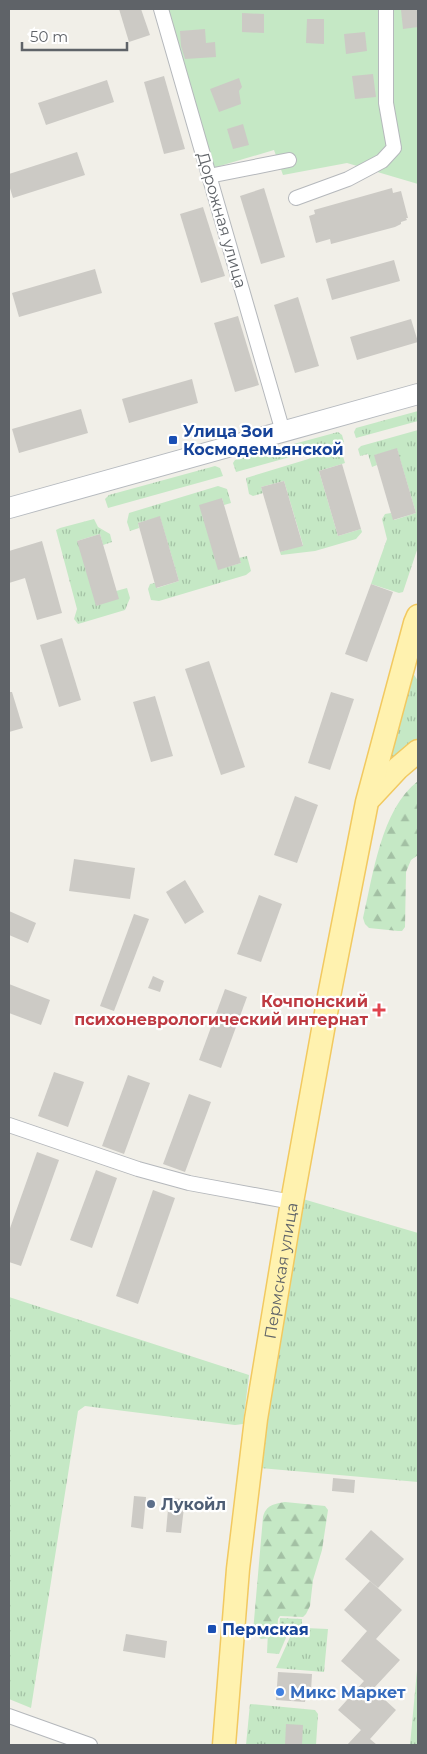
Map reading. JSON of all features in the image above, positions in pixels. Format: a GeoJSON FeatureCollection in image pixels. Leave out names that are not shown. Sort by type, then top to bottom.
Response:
{"type":"FeatureCollection","features":[{"type":"Feature","properties":{"kind":"main road"},"geometry":{"type":"LineString","coordinates":[[417,618],[414,643],[418,660]]}},
{"type":"Feature","properties":{"kind":"main road","name":"Пермская улица"},"geometry":{"type":"LineString","coordinates":[[224,1745],[238,1569],[252,1447],[292,1202],[330,991],[367,802],[417,618]]}},
{"type":"Feature","properties":{"kind":"main road"},"geometry":{"type":"LineString","coordinates":[[367,802],[398,768],[418,751]]}},
{"type":"Feature","properties":{"kind":"street","name":"Дорожная улица"},"geometry":{"type":"LineString","coordinates":[[161,9],[283,432]]}},
{"type":"Feature","properties":{"kind":"street"},"geometry":{"type":"LineString","coordinates":[[296,198],[348,180],[382,161],[394,148],[386,103],[386,9]]}},
{"type":"Feature","properties":{"kind":"street"},"geometry":{"type":"LineString","coordinates":[[209,176],[289,160]]}},
{"type":"Feature","properties":{"kind":"street"},"geometry":{"type":"LineString","coordinates":[[9,508],[418,394]]}},
{"type":"Feature","properties":{"kind":"street"},"geometry":{"type":"LineString","coordinates":[[9,1125],[188,1184],[292,1202]]}},
{"type":"Feature","properties":{"kind":"street"},"geometry":{"type":"LineString","coordinates":[[9,1716],[90,1745]]}},
{"type":"Feature","properties":{"kind":"green space"},"geometry":{"type":"Polygon","coordinates":[[[167,9],[418,9],[418,184],[347,163],[283,175],[274,150],[213,168],[167,9]]]}},
{"type":"Feature","properties":{"kind":"green space"},"geometry":{"type":"Polygon","coordinates":[[[418,411],[418,421],[356,438],[354,432],[356,428],[418,411]]]}},
{"type":"Feature","properties":{"kind":"green space"},"geometry":{"type":"Polygon","coordinates":[[[418,430],[418,547],[403,592],[399,593],[371,584],[387,539],[382,519],[385,514],[391,513],[394,520],[416,513],[397,449],[375,455],[377,465],[372,467],[368,454],[360,456],[358,449],[361,446],[418,430]]]}},
{"type":"Feature","properties":{"kind":"green space"},"geometry":{"type":"Polygon","coordinates":[[[338,432],[342,435],[344,442],[236,472],[233,463],[235,460],[338,432]]]}},
{"type":"Feature","properties":{"kind":"green space"},"geometry":{"type":"Polygon","coordinates":[[[338,450],[342,453],[345,463],[319,471],[338,536],[361,529],[362,532],[356,539],[315,551],[281,555],[280,552],[303,545],[284,481],[261,487],[263,493],[253,496],[249,494],[246,478],[338,450]]]}},
{"type":"Feature","properties":{"kind":"green space"},"geometry":{"type":"Polygon","coordinates":[[[215,466],[220,468],[223,476],[108,508],[105,499],[109,495],[215,466]]]}},
{"type":"Feature","properties":{"kind":"green space"},"geometry":{"type":"Polygon","coordinates":[[[218,486],[227,489],[231,503],[224,505],[222,498],[219,569],[241,563],[239,558],[247,556],[251,571],[246,575],[159,601],[151,600],[148,589],[150,584],[155,583],[157,588],[179,581],[160,517],[138,523],[139,528],[130,531],[127,522],[129,513],[218,486]]]}},
{"type":"Feature","properties":{"kind":"green space"},"geometry":{"type":"Polygon","coordinates":[[[94,519],[98,527],[110,534],[112,542],[103,545],[100,534],[77,541],[116,591],[127,588],[130,598],[125,610],[78,624],[74,619],[77,609],[56,530],[94,519]]]}},
{"type":"Feature","properties":{"kind":"green space"},"geometry":{"type":"Polygon","coordinates":[[[411,670],[418,681],[418,740],[386,766],[411,670]]]}},
{"type":"Feature","properties":{"kind":"green space"},"geometry":{"type":"Polygon","coordinates":[[[418,781],[418,855],[411,860],[406,872],[405,927],[402,931],[369,928],[363,918],[380,844],[395,808],[405,793],[418,781]]]}},
{"type":"Feature","properties":{"kind":"green space"},"geometry":{"type":"Polygon","coordinates":[[[303,1199],[418,1233],[418,1482],[260,1468],[303,1199]]]}},
{"type":"Feature","properties":{"kind":"green space"},"geometry":{"type":"Polygon","coordinates":[[[9,1297],[249,1375],[243,1424],[235,1425],[85,1406],[78,1411],[31,1708],[9,1699],[9,1297]]]}},
{"type":"Feature","properties":{"kind":"green space"},"geometry":{"type":"Polygon","coordinates":[[[285,1502],[325,1506],[328,1510],[322,1550],[313,1580],[310,1606],[306,1614],[303,1617],[280,1616],[278,1619],[277,1635],[261,1639],[253,1632],[263,1517],[268,1508],[274,1504],[285,1502]]]}},
{"type":"Feature","properties":{"kind":"green space"},"geometry":{"type":"Polygon","coordinates":[[[280,1618],[302,1619],[302,1632],[279,1631],[280,1618]]]}},
{"type":"Feature","properties":{"kind":"green space"},"geometry":{"type":"Polygon","coordinates":[[[305,1628],[328,1629],[324,1672],[276,1668],[291,1635],[305,1635],[305,1628]]]}},
{"type":"Feature","properties":{"kind":"green space"},"geometry":{"type":"Polygon","coordinates":[[[268,1632],[288,1633],[279,1654],[267,1653],[268,1632]]]}},
{"type":"Feature","properties":{"kind":"green space"},"geometry":{"type":"Polygon","coordinates":[[[418,1660],[418,1745],[410,1745],[418,1660]]]}},
{"type":"Feature","properties":{"kind":"green space"},"geometry":{"type":"Polygon","coordinates":[[[250,1704],[315,1710],[318,1714],[316,1745],[246,1745],[250,1704]]]}},
{"type":"Feature","properties":{"kind":"building"},"geometry":{"type":"Polygon","coordinates":[[[119,9],[141,9],[150,35],[129,42],[119,9]]]}},
{"type":"Feature","properties":{"kind":"building"},"geometry":{"type":"Polygon","coordinates":[[[418,9],[418,27],[403,29],[401,10],[418,9]]]}},
{"type":"Feature","properties":{"kind":"building"},"geometry":{"type":"Polygon","coordinates":[[[242,13],[264,14],[264,33],[242,32],[242,13]]]}},
{"type":"Feature","properties":{"kind":"building"},"geometry":{"type":"Polygon","coordinates":[[[307,19],[324,19],[324,44],[306,43],[307,19]]]}},
{"type":"Feature","properties":{"kind":"building"},"geometry":{"type":"Polygon","coordinates":[[[205,29],[206,43],[215,42],[216,57],[185,59],[181,46],[180,31],[205,29]]]}},
{"type":"Feature","properties":{"kind":"building"},"geometry":{"type":"Polygon","coordinates":[[[365,32],[367,51],[346,54],[344,34],[365,32]]]}},
{"type":"Feature","properties":{"kind":"building"},"geometry":{"type":"Polygon","coordinates":[[[373,74],[376,97],[355,99],[352,76],[373,74]]]}},
{"type":"Feature","properties":{"kind":"building"},"geometry":{"type":"Polygon","coordinates":[[[164,76],[185,149],[164,154],[144,82],[164,76]]]}},
{"type":"Feature","properties":{"kind":"building"},"geometry":{"type":"Polygon","coordinates":[[[239,78],[242,87],[239,91],[241,104],[219,112],[210,89],[239,78]]]}},
{"type":"Feature","properties":{"kind":"building"},"geometry":{"type":"Polygon","coordinates":[[[107,80],[114,102],[46,125],[38,103],[107,80]]]}},
{"type":"Feature","properties":{"kind":"building"},"geometry":{"type":"Polygon","coordinates":[[[243,124],[249,145],[233,149],[227,129],[243,124]]]}},
{"type":"Feature","properties":{"kind":"building"},"geometry":{"type":"Polygon","coordinates":[[[77,152],[85,175],[13,198],[9,185],[9,174],[77,152]]]}},
{"type":"Feature","properties":{"kind":"building"},"geometry":{"type":"Polygon","coordinates":[[[264,188],[285,257],[261,264],[240,196],[264,188]]]}},
{"type":"Feature","properties":{"kind":"building"},"geometry":{"type":"Polygon","coordinates":[[[392,188],[393,193],[401,191],[407,220],[395,227],[331,244],[330,239],[316,243],[309,216],[315,214],[314,210],[392,188]]]}},
{"type":"Feature","properties":{"kind":"building"},"geometry":{"type":"Polygon","coordinates":[[[203,207],[225,276],[201,283],[180,214],[203,207]]]}},
{"type":"Feature","properties":{"kind":"building"},"geometry":{"type":"Polygon","coordinates":[[[394,260],[400,281],[332,300],[326,279],[394,260]]]}},
{"type":"Feature","properties":{"kind":"building"},"geometry":{"type":"Polygon","coordinates":[[[95,269],[102,293],[19,317],[12,293],[95,269]]]}},
{"type":"Feature","properties":{"kind":"building"},"geometry":{"type":"Polygon","coordinates":[[[298,297],[319,366],[295,373],[274,305],[298,297]]]}},
{"type":"Feature","properties":{"kind":"building"},"geometry":{"type":"Polygon","coordinates":[[[238,316],[259,385],[235,392],[214,323],[238,316]]]}},
{"type":"Feature","properties":{"kind":"building"},"geometry":{"type":"Polygon","coordinates":[[[411,319],[418,342],[357,360],[350,337],[411,319]]]}},
{"type":"Feature","properties":{"kind":"building"},"geometry":{"type":"Polygon","coordinates":[[[192,379],[198,403],[129,423],[122,399],[192,379]]]}},
{"type":"Feature","properties":{"kind":"building"},"geometry":{"type":"Polygon","coordinates":[[[81,409],[88,433],[19,453],[12,429],[81,409]]]}},
{"type":"Feature","properties":{"kind":"building"},"geometry":{"type":"Polygon","coordinates":[[[397,448],[416,513],[393,520],[374,455],[397,448]]]}},
{"type":"Feature","properties":{"kind":"building"},"geometry":{"type":"Polygon","coordinates":[[[342,464],[361,529],[338,536],[319,471],[342,464]]]}},
{"type":"Feature","properties":{"kind":"building"},"geometry":{"type":"Polygon","coordinates":[[[284,481],[303,546],[280,552],[261,487],[284,481]]]}},
{"type":"Feature","properties":{"kind":"building"},"geometry":{"type":"Polygon","coordinates":[[[222,498],[241,563],[218,570],[199,505],[222,498]]]}},
{"type":"Feature","properties":{"kind":"building"},"geometry":{"type":"Polygon","coordinates":[[[160,516],[179,581],[156,588],[138,523],[160,516]]]}},
{"type":"Feature","properties":{"kind":"building"},"geometry":{"type":"Polygon","coordinates":[[[100,534],[119,599],[96,606],[77,541],[100,534]]]}},
{"type":"Feature","properties":{"kind":"building"},"geometry":{"type":"Polygon","coordinates":[[[42,541],[62,613],[37,620],[25,578],[9,583],[9,551],[42,541]]]}},
{"type":"Feature","properties":{"kind":"building"},"geometry":{"type":"Polygon","coordinates":[[[371,584],[393,592],[367,662],[345,654],[371,584]]]}},
{"type":"Feature","properties":{"kind":"building"},"geometry":{"type":"Polygon","coordinates":[[[62,638],[81,700],[59,707],[40,645],[62,638]]]}},
{"type":"Feature","properties":{"kind":"building"},"geometry":{"type":"Polygon","coordinates":[[[209,661],[245,767],[221,775],[185,669],[209,661]]]}},
{"type":"Feature","properties":{"kind":"building"},"geometry":{"type":"Polygon","coordinates":[[[9,692],[12,692],[23,728],[9,732],[9,692]]]}},
{"type":"Feature","properties":{"kind":"building"},"geometry":{"type":"Polygon","coordinates":[[[331,692],[354,699],[330,770],[308,763],[331,692]]]}},
{"type":"Feature","properties":{"kind":"building"},"geometry":{"type":"Polygon","coordinates":[[[155,696],[173,756],[151,762],[133,702],[155,696]]]}},
{"type":"Feature","properties":{"kind":"building"},"geometry":{"type":"Polygon","coordinates":[[[295,796],[318,805],[297,863],[274,855],[295,796]]]}},
{"type":"Feature","properties":{"kind":"building"},"geometry":{"type":"Polygon","coordinates":[[[74,859],[135,868],[130,899],[69,891],[74,859]]]}},
{"type":"Feature","properties":{"kind":"building"},"geometry":{"type":"Polygon","coordinates":[[[185,880],[204,912],[185,924],[166,892],[185,880]]]}},
{"type":"Feature","properties":{"kind":"building"},"geometry":{"type":"Polygon","coordinates":[[[259,895],[282,904],[261,962],[237,954],[259,895]]]}},
{"type":"Feature","properties":{"kind":"building"},"geometry":{"type":"Polygon","coordinates":[[[9,911],[36,923],[28,943],[9,935],[9,911]]]}},
{"type":"Feature","properties":{"kind":"building"},"geometry":{"type":"Polygon","coordinates":[[[134,914],[149,919],[114,1011],[100,1006],[134,914]]]}},
{"type":"Feature","properties":{"kind":"building"},"geometry":{"type":"Polygon","coordinates":[[[153,976],[164,981],[160,992],[148,988],[153,976]]]}},
{"type":"Feature","properties":{"kind":"building"},"geometry":{"type":"Polygon","coordinates":[[[9,984],[50,1000],[41,1025],[9,1013],[9,984]]]}},
{"type":"Feature","properties":{"kind":"building"},"geometry":{"type":"Polygon","coordinates":[[[225,989],[247,997],[221,1068],[199,1060],[225,989]]]}},
{"type":"Feature","properties":{"kind":"building"},"geometry":{"type":"Polygon","coordinates":[[[54,1072],[84,1082],[68,1127],[38,1116],[54,1072]]]}},
{"type":"Feature","properties":{"kind":"building"},"geometry":{"type":"Polygon","coordinates":[[[128,1075],[150,1083],[124,1154],[102,1146],[128,1075]]]}},
{"type":"Feature","properties":{"kind":"building"},"geometry":{"type":"Polygon","coordinates":[[[189,1094],[211,1102],[185,1172],[163,1164],[189,1094]]]}},
{"type":"Feature","properties":{"kind":"building"},"geometry":{"type":"Polygon","coordinates":[[[37,1152],[59,1160],[21,1266],[9,1262],[9,1231],[37,1152]]]}},
{"type":"Feature","properties":{"kind":"building"},"geometry":{"type":"Polygon","coordinates":[[[96,1170],[117,1178],[92,1248],[70,1240],[96,1170]]]}},
{"type":"Feature","properties":{"kind":"building"},"geometry":{"type":"Polygon","coordinates":[[[153,1190],[175,1198],[138,1304],[116,1296],[153,1190]]]}},
{"type":"Feature","properties":{"kind":"building"},"geometry":{"type":"Polygon","coordinates":[[[333,1478],[355,1480],[354,1493],[332,1491],[333,1478]]]}},
{"type":"Feature","properties":{"kind":"building"},"geometry":{"type":"Polygon","coordinates":[[[134,1496],[146,1497],[143,1529],[131,1527],[134,1496]]]}},
{"type":"Feature","properties":{"kind":"building"},"geometry":{"type":"Polygon","coordinates":[[[169,1498],[185,1499],[181,1533],[166,1532],[169,1498]]]}},
{"type":"Feature","properties":{"kind":"building"},"geometry":{"type":"Polygon","coordinates":[[[371,1530],[404,1559],[378,1588],[345,1559],[371,1530]]]}},
{"type":"Feature","properties":{"kind":"building"},"geometry":{"type":"Polygon","coordinates":[[[370,1581],[402,1610],[376,1639],[400,1660],[373,1689],[396,1710],[370,1739],[377,1745],[347,1745],[361,1730],[338,1710],[364,1681],[341,1661],[367,1631],[344,1610],[370,1581]]]}},
{"type":"Feature","properties":{"kind":"building"},"geometry":{"type":"Polygon","coordinates":[[[126,1634],[167,1641],[165,1658],[123,1651],[126,1634]]]}},
{"type":"Feature","properties":{"kind":"building"},"geometry":{"type":"Polygon","coordinates":[[[278,1672],[312,1674],[311,1691],[306,1691],[305,1702],[276,1700],[278,1672]]]}},
{"type":"Feature","properties":{"kind":"building"},"geometry":{"type":"Polygon","coordinates":[[[286,1724],[303,1725],[302,1745],[285,1745],[286,1724]]]}},
{"type":"Feature","properties":{"kind":"place","name":"Улица Зои Космодемьянской"},"geometry":{"type":"Point","coordinates":[173,440]}},
{"type":"Feature","properties":{"kind":"place","name":"Кочпонский психоневрологический интернат"},"geometry":{"type":"Point","coordinates":[379,1010]}},
{"type":"Feature","properties":{"kind":"place","name":"Лукойл"},"geometry":{"type":"Point","coordinates":[151,1504]}},
{"type":"Feature","properties":{"kind":"place","name":"Пермская"},"geometry":{"type":"Point","coordinates":[212,1629]}},
{"type":"Feature","properties":{"kind":"place","name":"Микс Маркет"},"geometry":{"type":"Point","coordinates":[280,1692]}}]}
